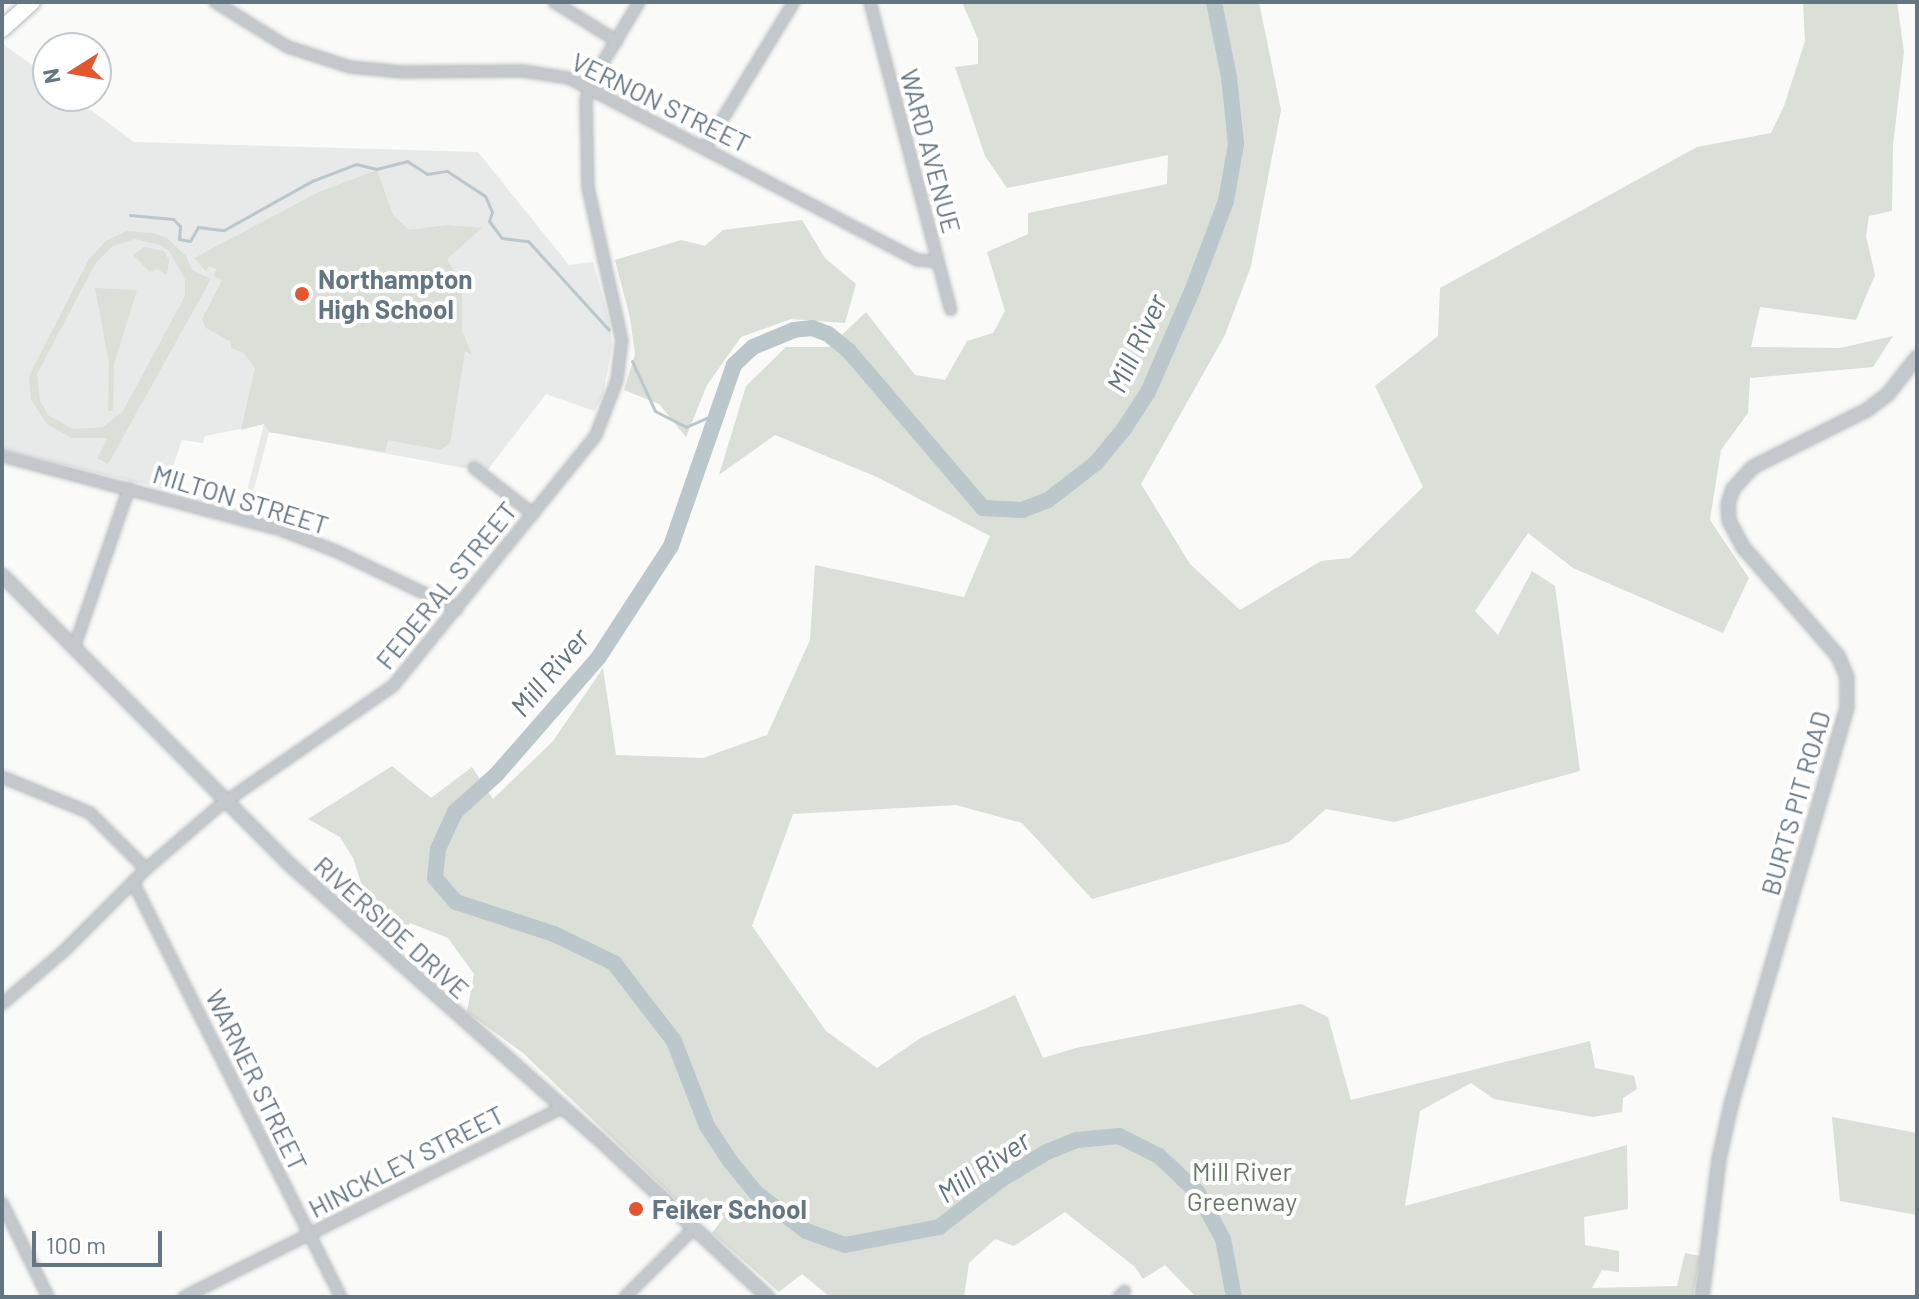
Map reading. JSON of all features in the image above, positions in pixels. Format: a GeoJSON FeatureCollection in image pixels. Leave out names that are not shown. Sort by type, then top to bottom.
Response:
{"type":"FeatureCollection","features":[{"type":"Feature","properties":{"kind":"highway"},"geometry":{"type":"LineString","coordinates":[[2,18],[30,2]]}},
{"type":"Feature","properties":{"kind":"highway"},"geometry":{"type":"LineString","coordinates":[[2,29],[30,2]]}},
{"type":"Feature","properties":{"kind":"street","name":"VERNON STREET"},"geometry":{"type":"LineString","coordinates":[[215,2],[288,47],[350,67],[402,72],[553,73],[589,87],[706,146],[917,260],[938,262]]}},
{"type":"Feature","properties":{"kind":"street"},"geometry":{"type":"LineString","coordinates":[[554,2],[617,41]]}},
{"type":"Feature","properties":{"kind":"street"},"geometry":{"type":"LineString","coordinates":[[589,87],[639,2]]}},
{"type":"Feature","properties":{"kind":"street"},"geometry":{"type":"LineString","coordinates":[[706,146],[794,2]]}},
{"type":"Feature","properties":{"kind":"street","name":"WARD AVENUE"},"geometry":{"type":"LineString","coordinates":[[870,2],[951,310]]}},
{"type":"Feature","properties":{"kind":"street","name":"FEDERAL STREET"},"geometry":{"type":"LineString","coordinates":[[5,999],[146,869],[226,801],[389,689],[596,435],[621,365],[619,317],[588,188],[586,99],[589,87]]}},
{"type":"Feature","properties":{"kind":"street","name":"BURTS PIT ROAD"},"geometry":{"type":"LineString","coordinates":[[1702,1297],[1719,1159],[1732,1101],[1847,707],[1847,677],[1838,656],[1743,547],[1729,521],[1728,504],[1738,481],[1753,467],[1867,410],[1888,394],[1917,357]]}},
{"type":"Feature","properties":{"kind":"street","name":"MILTON STREET"},"geometry":{"type":"LineString","coordinates":[[2,456],[296,535],[457,609]]}},
{"type":"Feature","properties":{"kind":"street"},"geometry":{"type":"LineString","coordinates":[[474,468],[533,514]]}},
{"type":"Feature","properties":{"kind":"street"},"geometry":{"type":"LineString","coordinates":[[74,648],[129,488]]}},
{"type":"Feature","properties":{"kind":"street","name":"RIVERSIDE DRIVE"},"geometry":{"type":"LineString","coordinates":[[2,575],[340,911],[563,1107],[768,1297]]}},
{"type":"Feature","properties":{"kind":"street"},"geometry":{"type":"LineString","coordinates":[[2,777],[90,813],[146,869]]}},
{"type":"Feature","properties":{"kind":"street","name":"WARNER STREET"},"geometry":{"type":"LineString","coordinates":[[133,882],[341,1297]]}},
{"type":"Feature","properties":{"kind":"street","name":"HINCKLEY STREET"},"geometry":{"type":"LineString","coordinates":[[184,1297],[563,1107]]}},
{"type":"Feature","properties":{"kind":"street"},"geometry":{"type":"LineString","coordinates":[[2,1203],[48,1297]]}},
{"type":"Feature","properties":{"kind":"street"},"geometry":{"type":"LineString","coordinates":[[625,1297],[694,1228]]}},
{"type":"Feature","properties":{"kind":"shaded area","name":"Northampton High School"},"geometry":{"type":"Polygon","coordinates":[[[2,43],[32,65],[32,112],[94,112],[134,142],[478,152],[569,265],[593,262],[610,324],[612,345],[603,396],[594,411],[546,394],[486,472],[269,432],[248,512],[242,510],[264,424],[205,436],[203,443],[182,440],[165,489],[2,450],[2,43]]]}},
{"type":"Feature","properties":{"kind":"green space","name":"Mill River Greenway"},"geometry":{"type":"Polygon","coordinates":[[[962,2],[1259,2],[1281,110],[1251,266],[1225,335],[1141,484],[1190,564],[1240,610],[1321,561],[1350,558],[1423,487],[1375,386],[1438,336],[1440,288],[1697,147],[1771,133],[1784,106],[1805,41],[1803,2],[1897,2],[1904,52],[1893,145],[1892,211],[1869,216],[1866,236],[1875,275],[1856,320],[1760,307],[1751,347],[1840,348],[1893,336],[1873,367],[1750,378],[1748,413],[1721,450],[1710,520],[1749,578],[1723,633],[1573,568],[1528,533],[1475,611],[1498,635],[1532,571],[1555,586],[1580,771],[1394,822],[1326,809],[1289,842],[1092,899],[1022,823],[956,805],[793,814],[752,926],[826,1031],[877,1068],[922,1037],[1015,995],[1043,1058],[1076,1048],[1301,1004],[1328,1017],[1351,1100],[1590,1041],[1595,1068],[1634,1076],[1637,1089],[1623,1098],[1622,1112],[1593,1117],[1494,1099],[1471,1083],[1420,1111],[1405,1206],[1627,1145],[1628,1209],[1584,1217],[1585,1245],[1619,1251],[1619,1272],[1602,1270],[1592,1288],[1677,1286],[1685,1253],[1700,1256],[1693,1297],[1196,1297],[1165,1265],[1143,1279],[1135,1267],[1065,1212],[1014,1246],[995,1239],[969,1263],[964,1297],[830,1297],[802,1274],[779,1292],[712,1233],[724,1217],[706,1197],[687,1210],[523,1053],[467,1012],[474,974],[448,938],[410,923],[393,949],[347,905],[364,892],[353,858],[340,837],[308,819],[392,766],[431,798],[472,767],[493,799],[553,741],[603,668],[616,755],[703,758],[767,735],[810,640],[815,565],[964,597],[990,536],[877,477],[775,435],[719,475],[746,386],[786,347],[829,347],[866,312],[915,375],[945,380],[967,341],[993,333],[1005,311],[987,252],[1028,234],[1028,213],[1167,184],[1168,155],[1007,188],[985,156],[955,67],[978,64],[978,39],[962,2]]]}},
{"type":"Feature","properties":{"kind":"green space"},"geometry":{"type":"Polygon","coordinates":[[[377,170],[393,215],[409,230],[447,225],[482,228],[447,259],[462,285],[462,331],[472,355],[465,351],[450,443],[440,450],[388,440],[385,452],[269,432],[264,424],[241,430],[255,368],[244,353],[231,348],[231,342],[206,328],[202,319],[222,280],[214,276],[216,269],[209,266],[206,271],[194,258],[319,192],[377,170]]]}},
{"type":"Feature","properties":{"kind":"green space"},"geometry":{"type":"Polygon","coordinates":[[[802,220],[825,258],[856,284],[845,323],[791,319],[741,337],[707,385],[686,437],[659,404],[624,390],[635,354],[630,318],[615,260],[681,240],[705,246],[723,230],[802,220]]]}},
{"type":"Feature","properties":{"kind":"green space"},"geometry":{"type":"Polygon","coordinates":[[[127,231],[153,233],[167,238],[186,256],[192,270],[211,279],[108,464],[97,458],[108,438],[72,438],[47,424],[31,400],[29,376],[89,259],[106,241],[127,231]],[[135,239],[113,246],[95,264],[37,374],[40,401],[48,415],[73,429],[103,427],[123,411],[185,296],[185,279],[170,252],[160,245],[135,239]]]}},
{"type":"Feature","properties":{"kind":"green space"},"geometry":{"type":"Polygon","coordinates":[[[144,247],[164,251],[169,260],[167,275],[157,269],[150,272],[133,255],[144,247]]]}},
{"type":"Feature","properties":{"kind":"green space"},"geometry":{"type":"Polygon","coordinates":[[[95,288],[137,290],[114,364],[113,411],[108,411],[109,363],[95,288]]]}},
{"type":"Feature","properties":{"kind":"green space"},"geometry":{"type":"Polygon","coordinates":[[[1832,1117],[1917,1133],[1917,1215],[1840,1201],[1832,1117]]]}},
{"type":"Feature","properties":{"kind":"waterway","name":"Mill River"},"geometry":{"type":"LineString","coordinates":[[1214,2],[1229,77],[1236,144],[1226,201],[1193,289],[1148,392],[1124,429],[1096,463],[1048,500],[1022,510],[983,508],[849,351],[828,334],[812,328],[794,330],[753,347],[734,365],[671,546],[599,657],[497,774],[455,812],[438,849],[435,878],[456,902],[554,934],[614,963],[674,1041],[707,1126],[730,1161],[756,1193],[806,1231],[845,1245],[939,1227],[1002,1179],[1047,1152],[1077,1140],[1119,1136],[1159,1156],[1198,1193],[1223,1239],[1234,1297]]}},
{"type":"Feature","properties":{"kind":"waterway"},"geometry":{"type":"LineString","coordinates":[[130,215],[173,219],[180,226],[179,239],[190,241],[198,227],[224,230],[312,181],[356,164],[376,169],[407,161],[427,174],[447,171],[485,196],[492,212],[489,221],[502,238],[528,241],[609,330]]}},
{"type":"Feature","properties":{"kind":"waterway"},"geometry":{"type":"LineString","coordinates":[[632,361],[655,411],[686,427],[717,413]]}},
{"type":"Feature","properties":{"kind":"place","name":"Northampton High School"},"geometry":{"type":"Point","coordinates":[302,294]}},
{"type":"Feature","properties":{"kind":"place","name":"Feiker School"},"geometry":{"type":"Point","coordinates":[636,1209]}}]}
